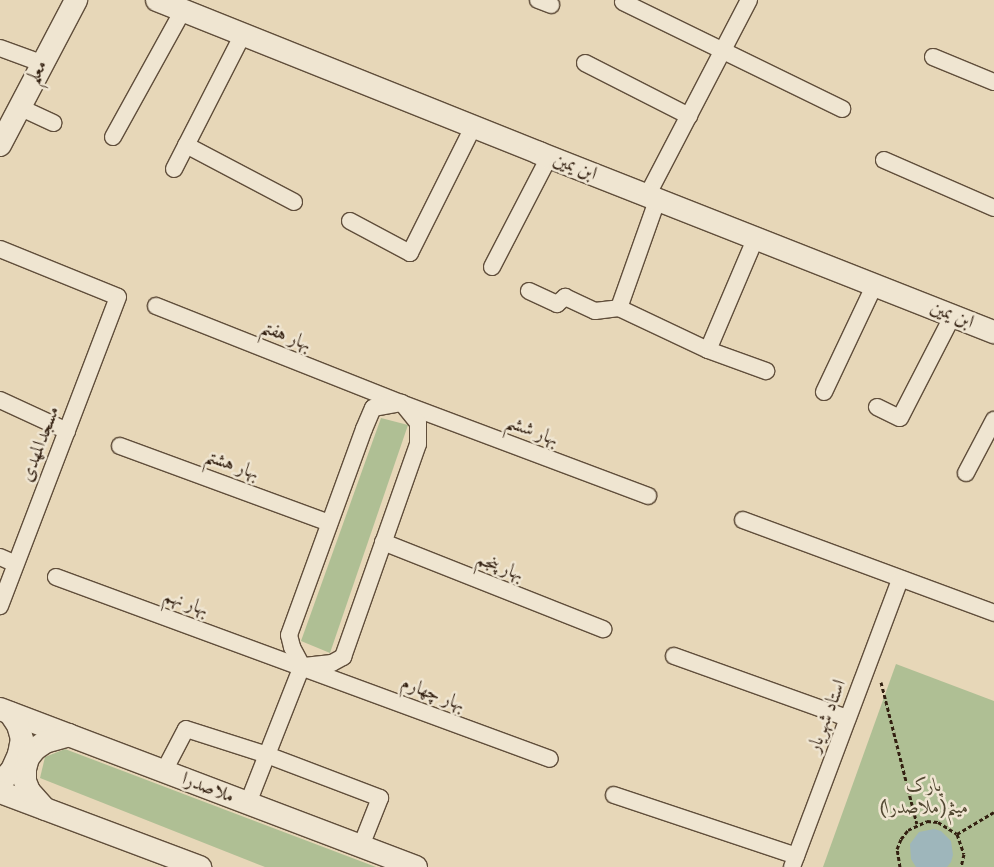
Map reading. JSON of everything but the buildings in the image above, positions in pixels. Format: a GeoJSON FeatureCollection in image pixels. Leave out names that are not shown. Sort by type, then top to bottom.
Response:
{"type":"FeatureCollection","features":[{"type":"Feature","properties":{"kind":"street","name":"معلم"},"geometry":{"type":"LineString","coordinates":[[0,145],[41,63],[76,0]]}},
{"type":"Feature","properties":{"kind":"street","name":"ابن یمین"},"geometry":{"type":"LineString","coordinates":[[157,0],[473,127],[653,196],[994,332]]}},
{"type":"Feature","properties":{"kind":"street"},"geometry":{"type":"LineString","coordinates":[[619,308],[653,196],[689,116],[749,0]]}},
{"type":"Feature","properties":{"kind":"street"},"geometry":{"type":"LineString","coordinates":[[623,2],[842,109]]}},
{"type":"Feature","properties":{"kind":"street"},"geometry":{"type":"LineString","coordinates":[[113,137],[183,10]]}},
{"type":"Feature","properties":{"kind":"street"},"geometry":{"type":"LineString","coordinates":[[174,170],[243,34]]}},
{"type":"Feature","properties":{"kind":"street"},"geometry":{"type":"LineString","coordinates":[[0,48],[41,63]]}},
{"type":"Feature","properties":{"kind":"street"},"geometry":{"type":"LineString","coordinates":[[932,57],[994,82]]}},
{"type":"Feature","properties":{"kind":"street"},"geometry":{"type":"LineString","coordinates":[[585,63],[689,116]]}},
{"type":"Feature","properties":{"kind":"street"},"geometry":{"type":"LineString","coordinates":[[19,107],[53,123]]}},
{"type":"Feature","properties":{"kind":"street"},"geometry":{"type":"LineString","coordinates":[[350,222],[410,253],[473,127]]}},
{"type":"Feature","properties":{"kind":"street"},"geometry":{"type":"LineString","coordinates":[[186,145],[294,202]]}},
{"type":"Feature","properties":{"kind":"street"},"geometry":{"type":"LineString","coordinates":[[492,267],[549,157]]}},
{"type":"Feature","properties":{"kind":"street"},"geometry":{"type":"LineString","coordinates":[[884,160],[994,208]]}},
{"type":"Feature","properties":{"kind":"street"},"geometry":{"type":"LineString","coordinates":[[708,350],[756,237]]}},
{"type":"Feature","properties":{"kind":"street","name":"مسجدالمهدی"},"geometry":{"type":"LineString","coordinates":[[0,249],[118,297],[0,606]]}},
{"type":"Feature","properties":{"kind":"street"},"geometry":{"type":"LineString","coordinates":[[824,392],[875,284]]}},
{"type":"Feature","properties":{"kind":"street"},"geometry":{"type":"LineString","coordinates":[[529,291],[557,304],[565,297],[595,311],[619,308],[708,350],[766,371]]}},
{"type":"Feature","properties":{"kind":"street","name":"بهار هفتم"},"geometry":{"type":"LineString","coordinates":[[156,306],[401,403]]}},
{"type":"Feature","properties":{"kind":"street"},"geometry":{"type":"LineString","coordinates":[[877,407],[900,418],[952,315]]}},
{"type":"Feature","properties":{"kind":"street"},"geometry":{"type":"LineString","coordinates":[[0,400],[67,432]]}},
{"type":"Feature","properties":{"kind":"street"},"geometry":{"type":"LineString","coordinates":[[248,803],[302,666],[292,647],[289,634],[372,408],[401,403],[418,423],[418,444],[343,657],[332,662],[302,666]]}},
{"type":"Feature","properties":{"kind":"street","name":"بهار ششم"},"geometry":{"type":"LineString","coordinates":[[401,403],[648,496]]}},
{"type":"Feature","properties":{"kind":"street"},"geometry":{"type":"LineString","coordinates":[[966,473],[994,420]]}},
{"type":"Feature","properties":{"kind":"street","name":"بهار هشتم"},"geometry":{"type":"LineString","coordinates":[[120,446],[329,523]]}},
{"type":"Feature","properties":{"kind":"street"},"geometry":{"type":"LineString","coordinates":[[742,520],[994,613]]}},
{"type":"Feature","properties":{"kind":"street","name":"بهار پنجم"},"geometry":{"type":"LineString","coordinates":[[383,542],[603,628]]}},
{"type":"Feature","properties":{"kind":"street"},"geometry":{"type":"LineString","coordinates":[[0,557],[16,564]]}},
{"type":"Feature","properties":{"kind":"street","name":"بهار نهم"},"geometry":{"type":"LineString","coordinates":[[56,577],[302,666]]}},
{"type":"Feature","properties":{"kind":"street","name":"استاد شهریار"},"geometry":{"type":"LineString","coordinates":[[794,861],[900,579]]}},
{"type":"Feature","properties":{"kind":"street"},"geometry":{"type":"LineString","coordinates":[[674,656],[847,718]]}},
{"type":"Feature","properties":{"kind":"street","name":"بهار چهارم"},"geometry":{"type":"LineString","coordinates":[[302,666],[550,760]]}},
{"type":"Feature","properties":{"kind":"street"},"geometry":{"type":"LineString","coordinates":[[0,783],[12,770],[19,754],[22,739],[18,725],[5,711]]}},
{"type":"Feature","properties":{"kind":"street","name":"ملاصدرا"},"geometry":{"type":"LineString","coordinates":[[5,711],[416,867]]}},
{"type":"Feature","properties":{"kind":"street"},"geometry":{"type":"LineString","coordinates":[[164,771],[186,729],[267,755],[380,798],[360,846]]}},
{"type":"Feature","properties":{"kind":"street"},"geometry":{"type":"LineString","coordinates":[[45,809],[29,791],[25,780],[28,758],[35,748],[45,742],[69,735]]}},
{"type":"Feature","properties":{"kind":"street"},"geometry":{"type":"LineString","coordinates":[[0,792],[200,867]]}},
{"type":"Feature","properties":{"kind":"street"},"geometry":{"type":"LineString","coordinates":[[614,795],[794,861]]}},
{"type":"Feature","properties":{"kind":"path"},"geometry":{"type":"LineString","coordinates":[[873,651],[917,824]]}},
{"type":"Feature","properties":{"kind":"path"},"geometry":{"type":"LineString","coordinates":[[957,834],[994,812]]}},
{"type":"Feature","properties":{"kind":"path"},"geometry":{"type":"LineString","coordinates":[[900,867],[898,849],[901,839],[908,830],[917,824],[927,821],[938,822],[957,834],[964,854],[961,867]]}},
{"type":"Feature","properties":{"kind":"green space"},"geometry":{"type":"Polygon","coordinates":[[[381,418],[408,425],[330,653],[301,641],[381,418]]]}},
{"type":"Feature","properties":{"kind":"green space","name":"پارک میثم(ملاصدرا)"},"geometry":{"type":"Polygon","coordinates":[[[896,664],[994,701],[994,867],[823,867],[896,664]]]}},
{"type":"Feature","properties":{"kind":"green space"},"geometry":{"type":"Polygon","coordinates":[[[65,749],[376,867],[265,867],[40,778],[45,757],[65,749]]]}},
{"type":"Feature","properties":{"kind":"water"},"geometry":{"type":"Polygon","coordinates":[[[934,829],[941,831],[951,841],[953,855],[951,862],[947,867],[916,867],[911,859],[910,844],[919,832],[934,829]]]}}]}
